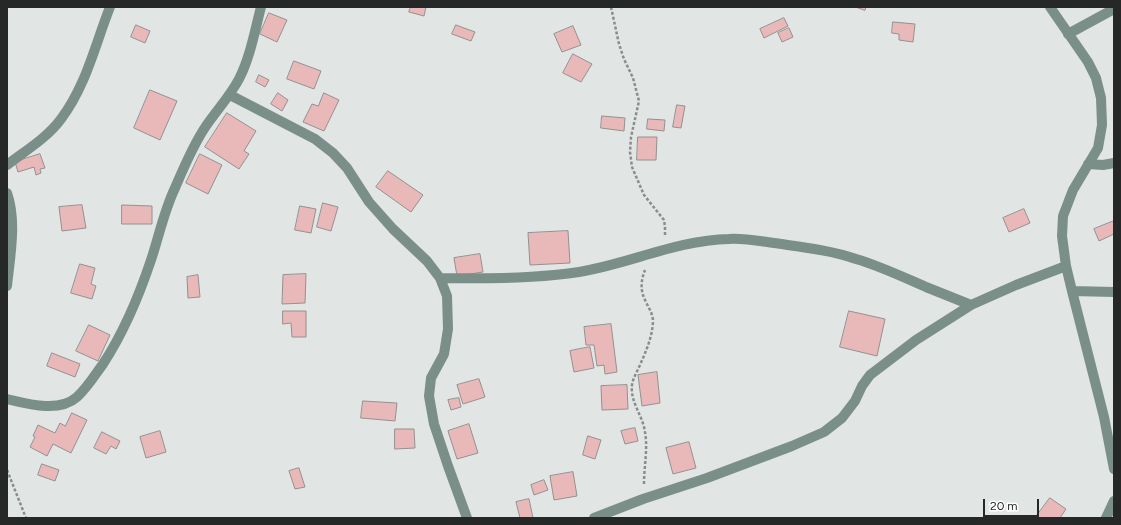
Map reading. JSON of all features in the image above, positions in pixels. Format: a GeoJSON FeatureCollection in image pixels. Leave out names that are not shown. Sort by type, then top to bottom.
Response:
{"type":"FeatureCollection","features":[{"type":"Feature","properties":{"kind":"street"},"geometry":{"type":"LineString","coordinates":[[7,165],[43,137],[60,120],[77,95],[110,7]]}},
{"type":"Feature","properties":{"kind":"street"},"geometry":{"type":"LineString","coordinates":[[7,399],[45,407],[63,405],[76,398],[92,380],[115,346],[130,315],[151,259],[168,202],[188,158],[206,127],[230,95],[240,78],[262,7]]}},
{"type":"Feature","properties":{"kind":"street"},"geometry":{"type":"LineString","coordinates":[[1050,7],[1088,62],[1096,78],[1101,98],[1102,125],[1098,148],[1073,190],[1063,216],[1062,236],[1066,266],[1104,417],[1114,469]]}},
{"type":"Feature","properties":{"kind":"street"},"geometry":{"type":"LineString","coordinates":[[1068,34],[1114,9]]}},
{"type":"Feature","properties":{"kind":"street"},"geometry":{"type":"LineString","coordinates":[[230,95],[314,139],[333,153],[347,168],[369,202],[393,229],[427,261],[440,278],[447,296],[448,329],[444,354],[431,378],[429,396],[434,424],[467,518]]}},
{"type":"Feature","properties":{"kind":"street"},"geometry":{"type":"LineString","coordinates":[[1088,164],[1114,164]]}},
{"type":"Feature","properties":{"kind":"street"},"geometry":{"type":"LineString","coordinates":[[7,193],[11,215],[12,236],[7,286]]}},
{"type":"Feature","properties":{"kind":"street"},"geometry":{"type":"LineString","coordinates":[[440,278],[498,279],[537,277],[579,272],[613,265],[679,246],[707,240],[730,238],[811,248],[856,259],[897,274],[971,305]]}},
{"type":"Feature","properties":{"kind":"street"},"geometry":{"type":"LineString","coordinates":[[594,518],[643,499],[707,478],[824,432],[842,418],[855,401],[870,374],[916,340],[971,305],[1016,285],[1066,266]]}},
{"type":"Feature","properties":{"kind":"street"},"geometry":{"type":"LineString","coordinates":[[1072,291],[1114,292]]}},
{"type":"Feature","properties":{"kind":"street"},"geometry":{"type":"LineString","coordinates":[[1106,518],[1114,501]]}},
{"type":"Feature","properties":{"kind":"path"},"geometry":{"type":"LineString","coordinates":[[611,7],[619,44],[633,78],[639,101],[631,137],[630,152],[632,167],[644,195],[664,220],[666,233],[653,253],[644,272],[641,286],[642,294],[652,314],[653,321],[648,348],[633,379],[632,387],[636,406],[642,418],[645,432],[646,460],[643,499]]}},
{"type":"Feature","properties":{"kind":"path"},"geometry":{"type":"LineString","coordinates":[[7,470],[26,518]]}},
{"type":"Feature","properties":{"kind":"building"},"geometry":{"type":"Polygon","coordinates":[[[411,7],[426,7],[424,16],[409,12],[411,7]]]}},
{"type":"Feature","properties":{"kind":"building"},"geometry":{"type":"Polygon","coordinates":[[[856,7],[866,7],[865,10],[856,7]]]}},
{"type":"Feature","properties":{"kind":"building"},"geometry":{"type":"Polygon","coordinates":[[[269,13],[287,20],[277,42],[260,34],[269,13]]]}},
{"type":"Feature","properties":{"kind":"building"},"geometry":{"type":"Polygon","coordinates":[[[784,18],[788,26],[764,38],[760,29],[784,18]]]}},
{"type":"Feature","properties":{"kind":"building"},"geometry":{"type":"Polygon","coordinates":[[[893,22],[915,24],[913,42],[899,40],[899,34],[892,33],[893,22]]]}},
{"type":"Feature","properties":{"kind":"building"},"geometry":{"type":"Polygon","coordinates":[[[136,25],[150,31],[145,43],[131,37],[136,25]]]}},
{"type":"Feature","properties":{"kind":"building"},"geometry":{"type":"Polygon","coordinates":[[[456,25],[475,32],[471,41],[452,34],[456,25]]]}},
{"type":"Feature","properties":{"kind":"building"},"geometry":{"type":"Polygon","coordinates":[[[573,26],[581,45],[562,52],[554,34],[573,26]]]}},
{"type":"Feature","properties":{"kind":"building"},"geometry":{"type":"Polygon","coordinates":[[[789,28],[793,37],[782,42],[778,33],[789,28]]]}},
{"type":"Feature","properties":{"kind":"building"},"geometry":{"type":"Polygon","coordinates":[[[573,54],[592,64],[581,82],[563,73],[573,54]]]}},
{"type":"Feature","properties":{"kind":"building"},"geometry":{"type":"Polygon","coordinates":[[[294,61],[321,71],[314,89],[287,79],[294,61]]]}},
{"type":"Feature","properties":{"kind":"building"},"geometry":{"type":"Polygon","coordinates":[[[259,75],[269,80],[265,87],[256,82],[259,75]]]}},
{"type":"Feature","properties":{"kind":"building"},"geometry":{"type":"Polygon","coordinates":[[[150,90],[177,101],[160,140],[134,128],[150,90]]]}},
{"type":"Feature","properties":{"kind":"building"},"geometry":{"type":"Polygon","coordinates":[[[278,93],[288,100],[282,111],[271,104],[278,93]]]}},
{"type":"Feature","properties":{"kind":"building"},"geometry":{"type":"Polygon","coordinates":[[[324,93],[339,100],[324,131],[303,122],[312,104],[318,106],[324,93]]]}},
{"type":"Feature","properties":{"kind":"building"},"geometry":{"type":"Polygon","coordinates":[[[677,105],[685,106],[681,128],[673,127],[677,105]]]}},
{"type":"Feature","properties":{"kind":"building"},"geometry":{"type":"Polygon","coordinates":[[[227,113],[256,131],[244,151],[249,154],[239,169],[205,147],[227,113]]]}},
{"type":"Feature","properties":{"kind":"building"},"geometry":{"type":"Polygon","coordinates":[[[602,116],[625,118],[624,131],[601,128],[602,116]]]}},
{"type":"Feature","properties":{"kind":"building"},"geometry":{"type":"Polygon","coordinates":[[[648,119],[665,120],[664,131],[647,129],[648,119]]]}},
{"type":"Feature","properties":{"kind":"building"},"geometry":{"type":"Polygon","coordinates":[[[638,137],[657,137],[656,160],[637,160],[638,137]]]}},
{"type":"Feature","properties":{"kind":"building"},"geometry":{"type":"Polygon","coordinates":[[[40,154],[45,168],[40,169],[41,173],[36,175],[34,167],[18,172],[15,162],[40,154]]]}},
{"type":"Feature","properties":{"kind":"building"},"geometry":{"type":"Polygon","coordinates":[[[200,154],[222,165],[208,194],[186,183],[200,154]]]}},
{"type":"Feature","properties":{"kind":"building"},"geometry":{"type":"Polygon","coordinates":[[[388,171],[423,195],[411,212],[376,187],[388,171]]]}},
{"type":"Feature","properties":{"kind":"building"},"geometry":{"type":"Polygon","coordinates":[[[323,203],[338,207],[331,231],[317,227],[323,203]]]}},
{"type":"Feature","properties":{"kind":"building"},"geometry":{"type":"Polygon","coordinates":[[[82,205],[86,228],[62,231],[59,207],[82,205]]]}},
{"type":"Feature","properties":{"kind":"building"},"geometry":{"type":"Polygon","coordinates":[[[122,205],[152,206],[152,224],[122,224],[122,205]]]}},
{"type":"Feature","properties":{"kind":"building"},"geometry":{"type":"Polygon","coordinates":[[[300,206],[316,209],[311,233],[295,230],[300,206]]]}},
{"type":"Feature","properties":{"kind":"building"},"geometry":{"type":"Polygon","coordinates":[[[1024,209],[1030,223],[1009,232],[1003,218],[1024,209]]]}},
{"type":"Feature","properties":{"kind":"building"},"geometry":{"type":"Polygon","coordinates":[[[1114,221],[1114,234],[1099,241],[1094,229],[1114,221]]]}},
{"type":"Feature","properties":{"kind":"building"},"geometry":{"type":"Polygon","coordinates":[[[568,231],[570,263],[530,265],[528,233],[568,231]]]}},
{"type":"Feature","properties":{"kind":"building"},"geometry":{"type":"Polygon","coordinates":[[[480,254],[483,272],[457,276],[454,258],[480,254]]]}},
{"type":"Feature","properties":{"kind":"building"},"geometry":{"type":"Polygon","coordinates":[[[80,264],[95,268],[91,284],[96,286],[92,299],[71,293],[80,264]]]}},
{"type":"Feature","properties":{"kind":"building"},"geometry":{"type":"Polygon","coordinates":[[[306,274],[305,303],[282,304],[283,275],[306,274]]]}},
{"type":"Feature","properties":{"kind":"building"},"geometry":{"type":"Polygon","coordinates":[[[198,275],[200,297],[188,298],[187,277],[198,275]]]}},
{"type":"Feature","properties":{"kind":"building"},"geometry":{"type":"Polygon","coordinates":[[[283,311],[306,311],[306,337],[292,337],[291,323],[283,324],[283,311]]]}},
{"type":"Feature","properties":{"kind":"building"},"geometry":{"type":"Polygon","coordinates":[[[849,311],[885,319],[877,356],[840,347],[849,311]]]}},
{"type":"Feature","properties":{"kind":"building"},"geometry":{"type":"Polygon","coordinates":[[[611,324],[617,372],[605,374],[604,365],[597,366],[594,345],[586,345],[584,327],[611,324]]]}},
{"type":"Feature","properties":{"kind":"building"},"geometry":{"type":"Polygon","coordinates":[[[89,325],[110,335],[98,361],[76,351],[89,325]]]}},
{"type":"Feature","properties":{"kind":"building"},"geometry":{"type":"Polygon","coordinates":[[[590,347],[594,368],[574,372],[570,351],[590,347]]]}},
{"type":"Feature","properties":{"kind":"building"},"geometry":{"type":"Polygon","coordinates":[[[52,353],[80,364],[75,377],[47,366],[52,353]]]}},
{"type":"Feature","properties":{"kind":"building"},"geometry":{"type":"Polygon","coordinates":[[[657,372],[660,403],[642,406],[638,375],[657,372]]]}},
{"type":"Feature","properties":{"kind":"building"},"geometry":{"type":"Polygon","coordinates":[[[479,379],[485,397],[463,404],[457,385],[479,379]]]}},
{"type":"Feature","properties":{"kind":"building"},"geometry":{"type":"Polygon","coordinates":[[[627,385],[628,409],[602,410],[601,386],[627,385]]]}},
{"type":"Feature","properties":{"kind":"building"},"geometry":{"type":"Polygon","coordinates":[[[459,398],[461,407],[451,410],[448,400],[459,398]]]}},
{"type":"Feature","properties":{"kind":"building"},"geometry":{"type":"Polygon","coordinates":[[[363,401],[397,403],[395,421],[361,418],[363,401]]]}},
{"type":"Feature","properties":{"kind":"building"},"geometry":{"type":"Polygon","coordinates":[[[72,413],[87,420],[71,453],[53,444],[47,456],[30,447],[35,437],[33,436],[38,425],[55,433],[60,423],[65,426],[72,413]]]}},
{"type":"Feature","properties":{"kind":"building"},"geometry":{"type":"Polygon","coordinates":[[[469,424],[478,453],[457,459],[448,431],[469,424]]]}},
{"type":"Feature","properties":{"kind":"building"},"geometry":{"type":"Polygon","coordinates":[[[635,428],[638,441],[625,444],[621,431],[635,428]]]}},
{"type":"Feature","properties":{"kind":"building"},"geometry":{"type":"Polygon","coordinates":[[[395,429],[414,429],[415,448],[395,449],[395,429]]]}},
{"type":"Feature","properties":{"kind":"building"},"geometry":{"type":"Polygon","coordinates":[[[160,431],[166,452],[146,458],[140,437],[160,431]]]}},
{"type":"Feature","properties":{"kind":"building"},"geometry":{"type":"Polygon","coordinates":[[[102,432],[120,441],[116,449],[111,446],[106,454],[94,448],[102,432]]]}},
{"type":"Feature","properties":{"kind":"building"},"geometry":{"type":"Polygon","coordinates":[[[588,436],[601,440],[595,459],[583,455],[588,436]]]}},
{"type":"Feature","properties":{"kind":"building"},"geometry":{"type":"Polygon","coordinates":[[[689,442],[696,468],[673,474],[666,448],[689,442]]]}},
{"type":"Feature","properties":{"kind":"building"},"geometry":{"type":"Polygon","coordinates":[[[42,464],[59,470],[55,481],[38,475],[42,464]]]}},
{"type":"Feature","properties":{"kind":"building"},"geometry":{"type":"Polygon","coordinates":[[[299,468],[305,487],[295,489],[289,471],[299,468]]]}},
{"type":"Feature","properties":{"kind":"building"},"geometry":{"type":"Polygon","coordinates":[[[573,472],[577,496],[554,500],[550,476],[573,472]]]}},
{"type":"Feature","properties":{"kind":"building"},"geometry":{"type":"Polygon","coordinates":[[[544,480],[548,490],[534,495],[531,485],[544,480]]]}},
{"type":"Feature","properties":{"kind":"building"},"geometry":{"type":"Polygon","coordinates":[[[1050,498],[1066,509],[1060,518],[1035,518],[1050,498]]]}},
{"type":"Feature","properties":{"kind":"building"},"geometry":{"type":"Polygon","coordinates":[[[529,499],[533,518],[520,518],[516,502],[529,499]]]}}]}
